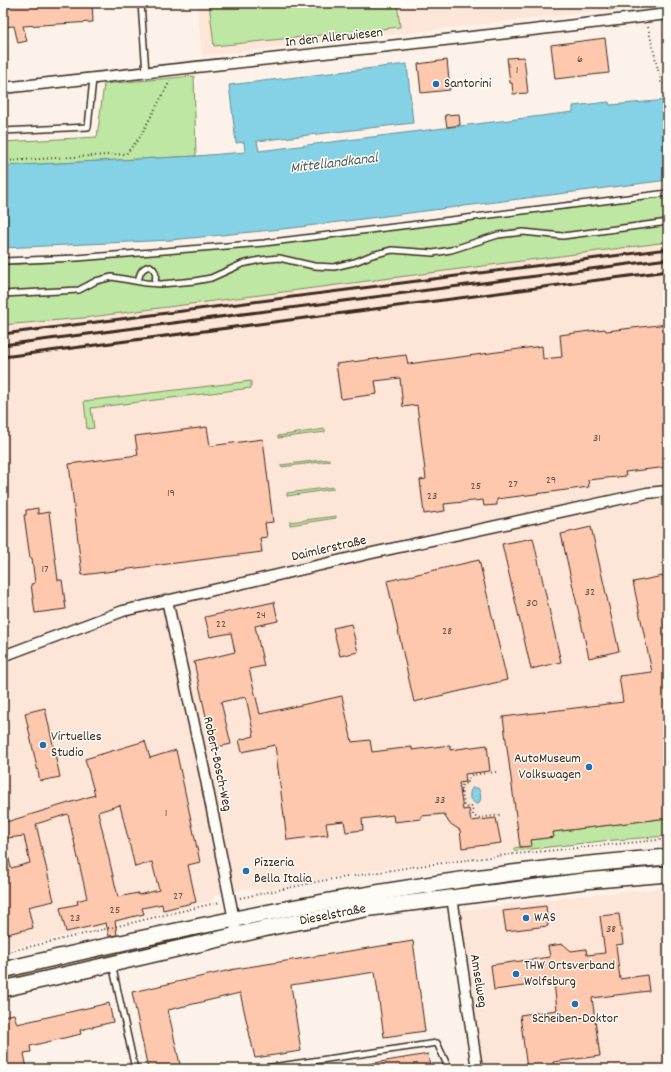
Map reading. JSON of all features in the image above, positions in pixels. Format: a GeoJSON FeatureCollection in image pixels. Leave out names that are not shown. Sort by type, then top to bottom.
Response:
{"type":"FeatureCollection","features":[{"type":"Feature","properties":{"kind":"main road","name":"Dieselstraße"},"geometry":{"type":"LineString","coordinates":[[3,970],[124,942],[344,898],[502,874],[668,857]]}},
{"type":"Feature","properties":{"kind":"main road","name":"Dieselstraße"},"geometry":{"type":"LineString","coordinates":[[3,989],[237,935],[365,909],[584,881],[668,874]]}},
{"type":"Feature","properties":{"kind":"street","name":"In den Allerwiesen"},"geometry":{"type":"LineString","coordinates":[[3,88],[176,70],[668,14]]}},
{"type":"Feature","properties":{"kind":"street","name":"Daimlerstraße"},"geometry":{"type":"LineString","coordinates":[[3,656],[123,611],[167,600],[647,493],[668,491]]}},
{"type":"Feature","properties":{"kind":"street","name":"Robert-Bosch-Weg"},"geometry":{"type":"LineString","coordinates":[[167,600],[204,770],[237,935]]}},
{"type":"Feature","properties":{"kind":"street","name":"Amselweg"},"geometry":{"type":"LineString","coordinates":[[452,897],[477,1069]]}},
{"type":"Feature","properties":{"kind":"lane"},"geometry":{"type":"LineString","coordinates":[[141,3],[146,73]]}},
{"type":"Feature","properties":{"kind":"lane"},"geometry":{"type":"LineString","coordinates":[[3,131],[88,127],[93,79]]}},
{"type":"Feature","properties":{"kind":"lane"},"geometry":{"type":"LineString","coordinates":[[3,261],[77,258],[264,243],[668,193]]}},
{"type":"Feature","properties":{"kind":"lane"},"geometry":{"type":"LineString","coordinates":[[3,294],[79,290],[96,281],[112,277],[155,283],[175,283],[211,278],[242,264],[279,258],[314,266],[334,267],[392,250],[433,253],[451,250],[498,235],[523,232],[563,236],[668,222]]}},
{"type":"Feature","properties":{"kind":"lane"},"geometry":{"type":"LineString","coordinates":[[138,281],[140,271],[145,267],[150,266],[155,269],[157,274],[155,283]]}},
{"type":"Feature","properties":{"kind":"lane"},"geometry":{"type":"LineString","coordinates":[[112,964],[135,1069]]}},
{"type":"Feature","properties":{"kind":"lane"},"geometry":{"type":"LineString","coordinates":[[258,1069],[437,1042],[449,1069]]}},
{"type":"Feature","properties":{"kind":"path"},"geometry":{"type":"LineString","coordinates":[[646,16],[661,82],[668,86]]}},
{"type":"Feature","properties":{"kind":"path"},"geometry":{"type":"LineString","coordinates":[[3,161],[126,154],[140,137],[176,70]]}},
{"type":"Feature","properties":{"kind":"path"},"geometry":{"type":"LineString","coordinates":[[3,640],[11,639]]}},
{"type":"Feature","properties":{"kind":"path"},"geometry":{"type":"LineString","coordinates":[[496,772],[472,775],[468,780],[468,783],[461,787],[464,805],[467,807],[472,807],[473,815],[477,818],[501,816]]}},
{"type":"Feature","properties":{"kind":"shaded area"},"geometry":{"type":"Polygon","coordinates":[[[197,3],[603,3],[609,10],[202,56],[197,3]]]}},
{"type":"Feature","properties":{"kind":"shaded area"},"geometry":{"type":"Polygon","coordinates":[[[668,242],[668,836],[602,841],[392,867],[269,889],[254,890],[245,888],[216,894],[212,901],[3,950],[3,325],[83,318],[668,242]]]}},
{"type":"Feature","properties":{"kind":"shaded area"},"geometry":{"type":"Polygon","coordinates":[[[668,888],[668,1069],[477,1069],[454,911],[587,895],[668,888]]]}},
{"type":"Feature","properties":{"kind":"green space"},"geometry":{"type":"Polygon","coordinates":[[[209,3],[397,3],[400,27],[214,46],[209,3]]]}},
{"type":"Feature","properties":{"kind":"green space"},"geometry":{"type":"Polygon","coordinates":[[[603,3],[652,3],[609,10],[603,3]]]}},
{"type":"Feature","properties":{"kind":"green space"},"geometry":{"type":"Polygon","coordinates":[[[194,76],[196,156],[3,166],[3,142],[97,137],[104,84],[194,76]]]}},
{"type":"Feature","properties":{"kind":"green space"},"geometry":{"type":"Polygon","coordinates":[[[668,196],[668,242],[83,318],[3,325],[3,265],[77,261],[264,246],[668,196]]]}},
{"type":"Feature","properties":{"kind":"green space"},"geometry":{"type":"Polygon","coordinates":[[[251,381],[251,388],[91,408],[94,428],[87,429],[84,401],[251,381]]]}},
{"type":"Feature","properties":{"kind":"green space"},"geometry":{"type":"Polygon","coordinates":[[[325,429],[325,432],[278,438],[278,436],[325,429]]]}},
{"type":"Feature","properties":{"kind":"green space"},"geometry":{"type":"Polygon","coordinates":[[[329,459],[329,461],[281,467],[281,465],[329,459]]]}},
{"type":"Feature","properties":{"kind":"green space"},"geometry":{"type":"Polygon","coordinates":[[[333,487],[333,489],[287,496],[287,493],[333,487]]]}},
{"type":"Feature","properties":{"kind":"green space"},"geometry":{"type":"Polygon","coordinates":[[[336,516],[336,518],[290,525],[290,522],[336,516]]]}},
{"type":"Feature","properties":{"kind":"green space"},"geometry":{"type":"Polygon","coordinates":[[[668,818],[668,836],[602,841],[514,851],[514,848],[531,846],[531,840],[553,837],[553,832],[668,818]]]}},
{"type":"Feature","properties":{"kind":"green space"},"geometry":{"type":"Polygon","coordinates":[[[668,861],[668,866],[552,878],[366,902],[367,898],[668,861]]]}},
{"type":"Feature","properties":{"kind":"green space"},"geometry":{"type":"Polygon","coordinates":[[[172,937],[173,940],[144,949],[100,960],[96,958],[96,956],[172,937]]]}},
{"type":"Feature","properties":{"kind":"water","name":"Mittellandkanal"},"geometry":{"type":"Polygon","coordinates":[[[407,64],[413,123],[257,141],[259,151],[573,112],[573,106],[609,102],[610,105],[668,100],[668,180],[292,228],[171,240],[3,248],[3,166],[245,152],[244,142],[236,143],[229,85],[407,64]]]}},
{"type":"Feature","properties":{"kind":"water"},"geometry":{"type":"Polygon","coordinates":[[[472,788],[478,788],[480,792],[481,798],[478,804],[470,799],[472,788]]]}},
{"type":"Feature","properties":{"kind":"building"},"geometry":{"type":"Polygon","coordinates":[[[3,3],[92,3],[93,22],[23,26],[27,41],[18,43],[14,26],[3,27],[3,3]]]}},
{"type":"Feature","properties":{"kind":"building"},"geometry":{"type":"Polygon","coordinates":[[[605,38],[609,73],[555,79],[551,45],[605,38]]]}},
{"type":"Feature","properties":{"kind":"building"},"geometry":{"type":"Polygon","coordinates":[[[524,57],[528,93],[513,94],[507,58],[524,57]]]}},
{"type":"Feature","properties":{"kind":"building"},"geometry":{"type":"Polygon","coordinates":[[[447,60],[450,90],[421,93],[418,64],[447,60]]]}},
{"type":"Feature","properties":{"kind":"building"},"geometry":{"type":"Polygon","coordinates":[[[459,114],[460,125],[447,127],[445,115],[459,114]]]}},
{"type":"Feature","properties":{"kind":"building"},"geometry":{"type":"Polygon","coordinates":[[[668,324],[668,467],[625,472],[626,476],[588,480],[589,487],[497,499],[497,505],[484,506],[483,500],[444,504],[445,511],[424,514],[420,480],[426,479],[417,405],[403,407],[400,378],[375,381],[377,394],[341,399],[336,364],[406,355],[408,364],[542,346],[543,359],[562,357],[560,335],[605,329],[606,331],[668,324]]]}},
{"type":"Feature","properties":{"kind":"building"},"geometry":{"type":"Polygon","coordinates":[[[207,427],[210,446],[263,439],[273,522],[265,523],[267,537],[260,538],[262,552],[82,575],[69,464],[138,455],[135,436],[207,427]]]}},
{"type":"Feature","properties":{"kind":"building"},"geometry":{"type":"Polygon","coordinates":[[[38,508],[38,514],[49,512],[58,580],[62,580],[66,609],[35,613],[31,584],[35,583],[24,515],[26,515],[26,510],[38,508]]]}},
{"type":"Feature","properties":{"kind":"building"},"geometry":{"type":"Polygon","coordinates":[[[591,527],[619,651],[589,658],[561,534],[591,527]]]}},
{"type":"Feature","properties":{"kind":"building"},"geometry":{"type":"Polygon","coordinates":[[[533,538],[561,662],[531,669],[502,544],[533,538]]]}},
{"type":"Feature","properties":{"kind":"building"},"geometry":{"type":"Polygon","coordinates":[[[479,560],[507,680],[414,702],[387,581],[479,560]]]}},
{"type":"Feature","properties":{"kind":"building","name":"AutoMuseum Volkswagen"},"geometry":{"type":"Polygon","coordinates":[[[668,575],[668,818],[553,832],[554,837],[531,840],[532,846],[520,847],[503,717],[623,702],[619,676],[652,672],[633,582],[668,575]]]}},
{"type":"Feature","properties":{"kind":"building"},"geometry":{"type":"Polygon","coordinates":[[[274,602],[278,621],[255,626],[264,666],[249,669],[260,714],[342,696],[352,742],[370,740],[372,752],[412,747],[412,750],[450,745],[450,750],[487,745],[490,771],[465,774],[466,782],[459,783],[463,810],[469,809],[471,821],[496,818],[501,843],[462,848],[460,830],[449,823],[444,814],[421,816],[421,819],[394,822],[393,815],[362,819],[363,830],[346,832],[344,821],[326,823],[328,835],[287,840],[275,745],[242,752],[239,740],[254,736],[246,697],[221,702],[231,744],[213,748],[194,662],[235,652],[231,633],[210,637],[205,617],[274,602]]]}},
{"type":"Feature","properties":{"kind":"building"},"geometry":{"type":"Polygon","coordinates":[[[351,624],[358,652],[340,656],[333,628],[351,624]]]}},
{"type":"Feature","properties":{"kind":"building","name":"Virtuelles Studio"},"geometry":{"type":"Polygon","coordinates":[[[45,708],[60,777],[40,781],[25,713],[45,708]]]}},
{"type":"Feature","properties":{"kind":"building"},"geometry":{"type":"Polygon","coordinates":[[[145,741],[150,758],[176,750],[200,862],[188,865],[196,902],[163,910],[162,904],[142,908],[144,914],[115,921],[117,935],[109,936],[106,923],[66,932],[60,908],[78,904],[77,901],[87,898],[68,814],[36,824],[54,901],[28,907],[33,928],[7,934],[3,917],[3,850],[7,850],[11,868],[30,863],[24,836],[7,838],[6,832],[3,833],[3,823],[95,795],[85,759],[145,741]],[[120,805],[98,812],[118,897],[138,893],[138,895],[159,890],[152,862],[135,867],[120,805]]]}},
{"type":"Feature","properties":{"kind":"building","name":"WAS"},"geometry":{"type":"Polygon","coordinates":[[[546,906],[548,926],[506,931],[503,911],[546,906]]]}},
{"type":"Feature","properties":{"kind":"building"},"geometry":{"type":"Polygon","coordinates":[[[619,914],[623,944],[616,945],[620,979],[647,975],[649,991],[592,998],[600,1056],[553,1062],[554,1069],[527,1069],[520,1015],[557,1010],[554,982],[494,990],[491,965],[550,957],[548,946],[563,944],[571,951],[586,949],[587,955],[605,953],[600,916],[619,914]]]}},
{"type":"Feature","properties":{"kind":"building"},"geometry":{"type":"Polygon","coordinates":[[[413,941],[425,1031],[384,1037],[375,972],[291,985],[301,1051],[255,1058],[240,993],[168,1010],[181,1069],[148,1069],[132,992],[235,969],[413,941]]]}},
{"type":"Feature","properties":{"kind":"building"},"geometry":{"type":"Polygon","coordinates":[[[109,1003],[113,1022],[80,1030],[81,1034],[30,1046],[31,1052],[24,1053],[27,1069],[3,1069],[3,1016],[14,1014],[17,1024],[109,1003]]]}},
{"type":"Feature","properties":{"kind":"building"},"geometry":{"type":"Polygon","coordinates":[[[428,1054],[430,1069],[369,1069],[368,1064],[428,1054]]]}},
{"type":"Feature","properties":{"kind":"railway"},"geometry":{"type":"LineString","coordinates":[[3,334],[668,249]]}},
{"type":"Feature","properties":{"kind":"railway"},"geometry":{"type":"LineString","coordinates":[[3,345],[668,259]]}},
{"type":"Feature","properties":{"kind":"railway"},"geometry":{"type":"LineString","coordinates":[[3,357],[668,271]]}},
{"type":"Feature","properties":{"kind":"place","name":"Santorini"},"geometry":{"type":"Point","coordinates":[436,84]}},
{"type":"Feature","properties":{"kind":"place","name":"Virtuelles Studio"},"geometry":{"type":"Point","coordinates":[43,745]}},
{"type":"Feature","properties":{"kind":"place","name":"AutoMuseum Volkswagen"},"geometry":{"type":"Point","coordinates":[589,767]}},
{"type":"Feature","properties":{"kind":"place","name":"Pizzeria Bella Italia"},"geometry":{"type":"Point","coordinates":[246,871]}},
{"type":"Feature","properties":{"kind":"place","name":"WAS"},"geometry":{"type":"Point","coordinates":[526,918]}},
{"type":"Feature","properties":{"kind":"place","name":"THW Ortsverband Wolfsburg"},"geometry":{"type":"Point","coordinates":[516,974]}},
{"type":"Feature","properties":{"kind":"place","name":"Scheiben-Doktor"},"geometry":{"type":"Point","coordinates":[575,1004]}}]}
